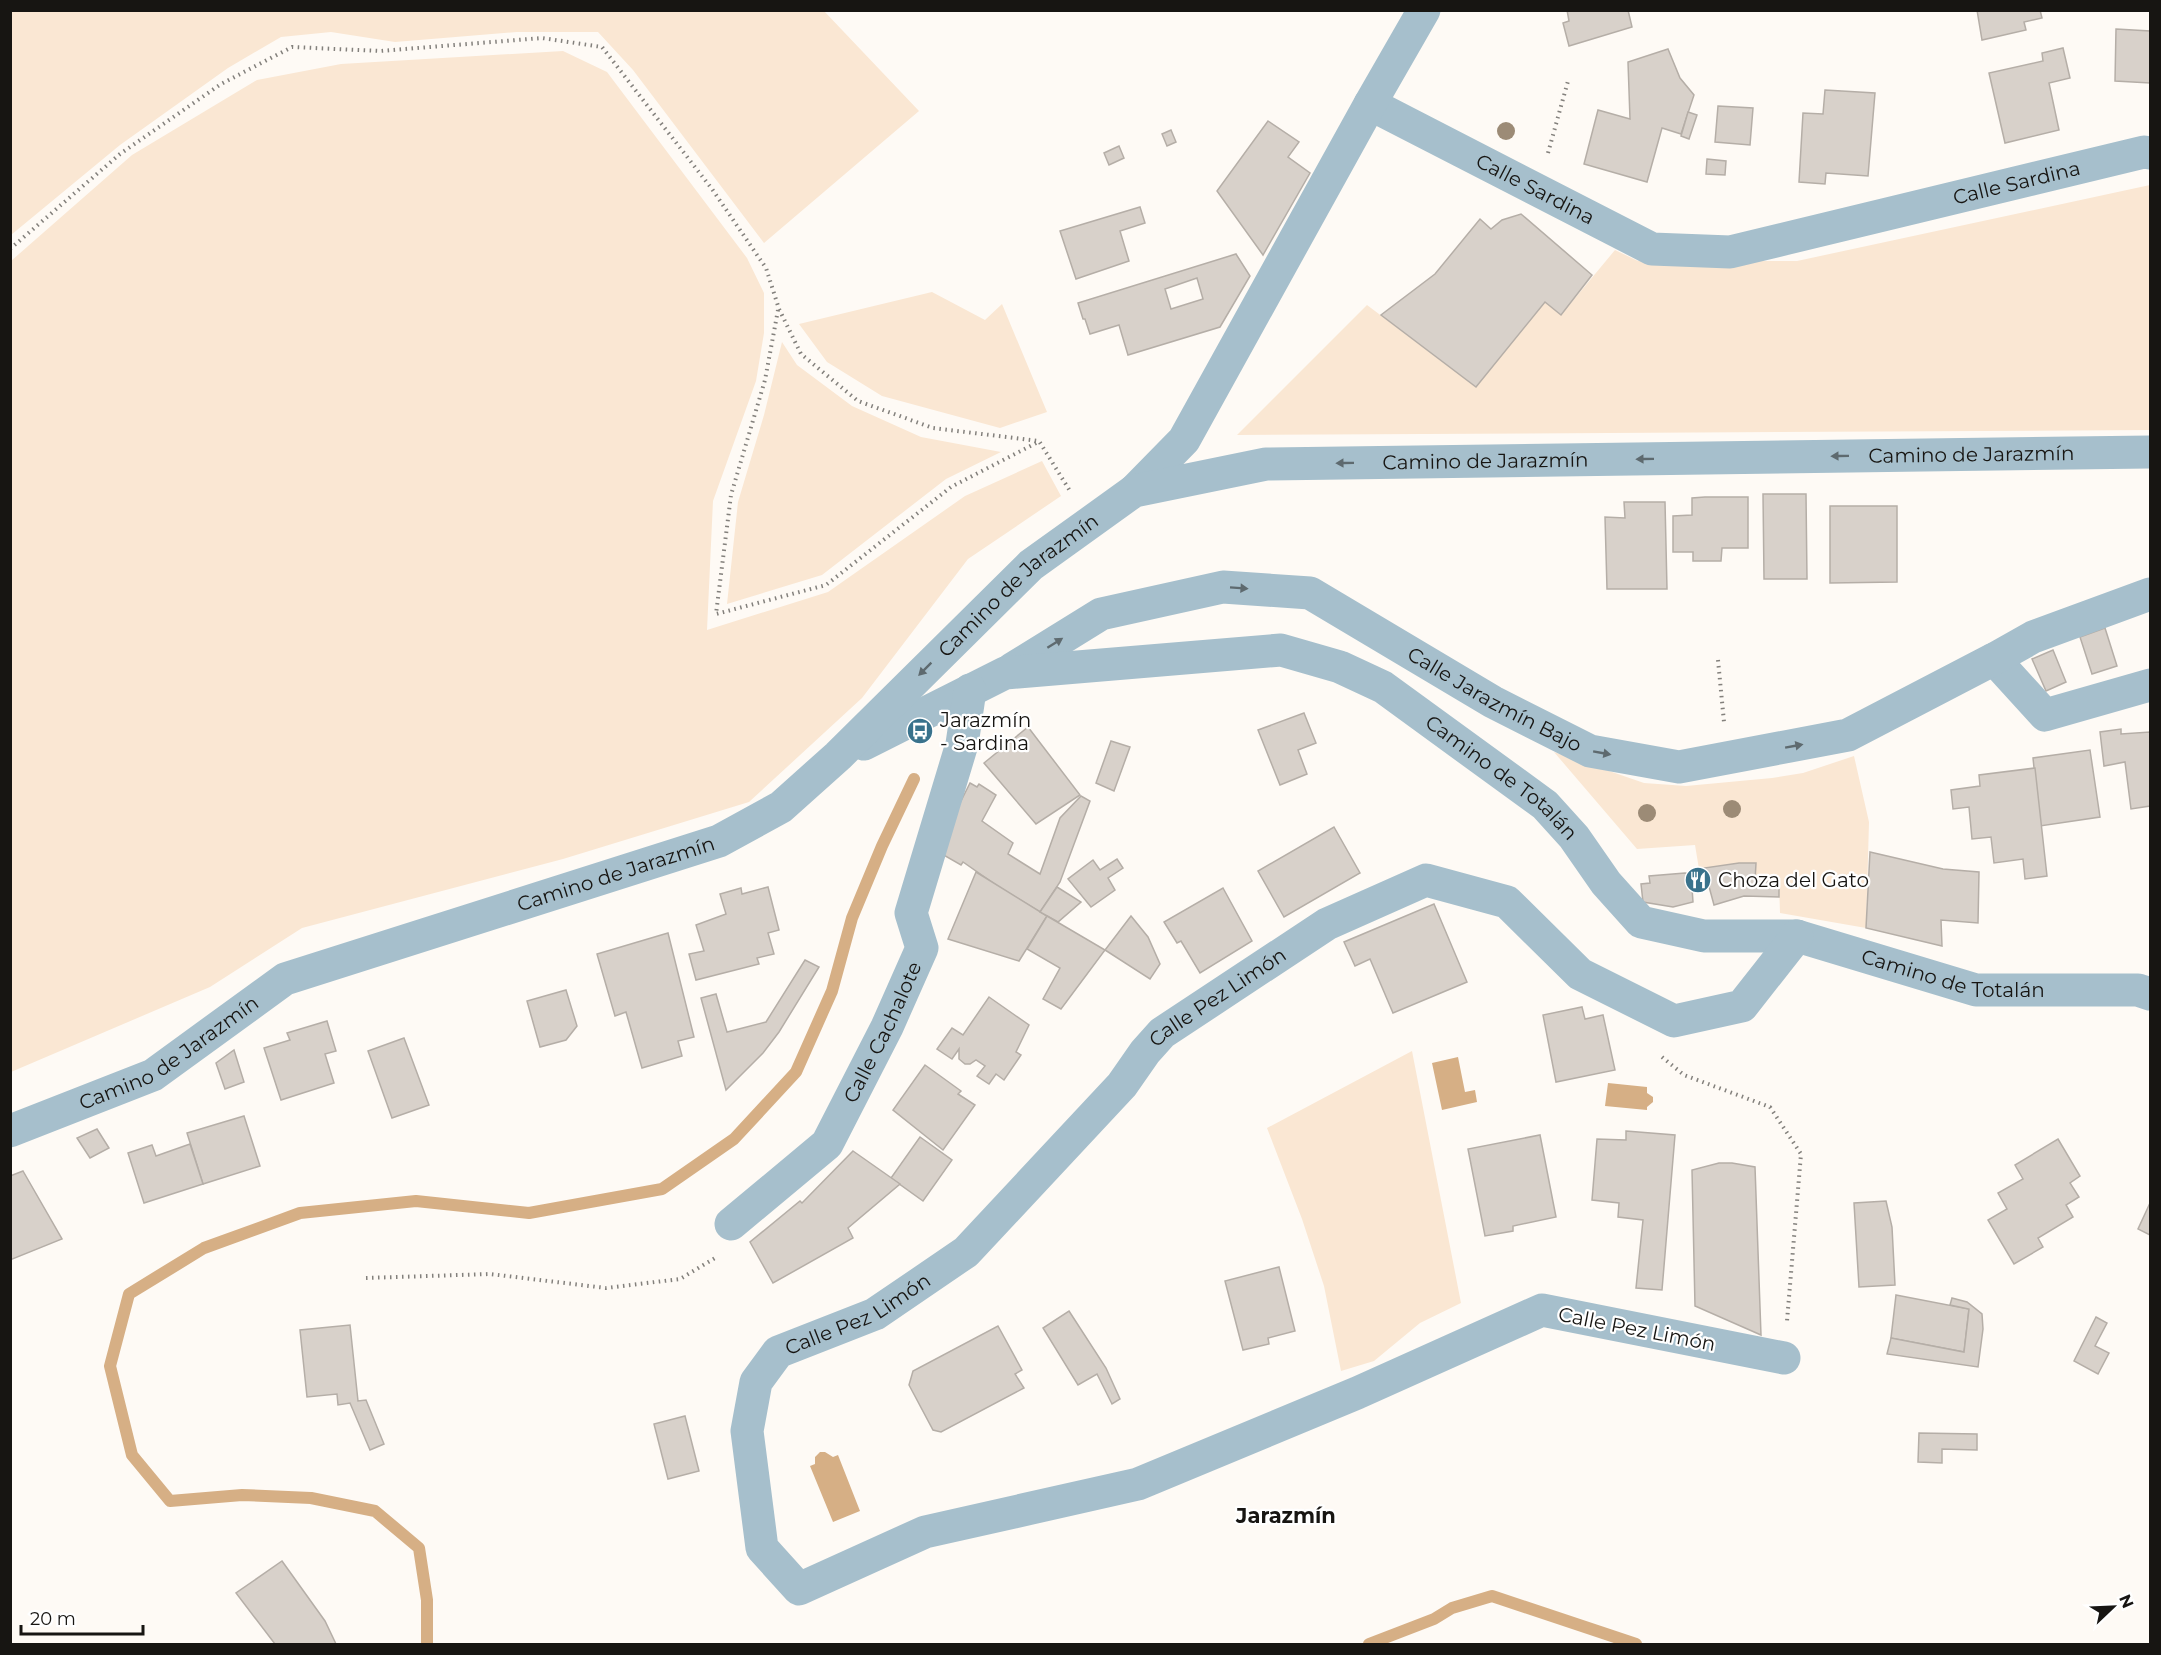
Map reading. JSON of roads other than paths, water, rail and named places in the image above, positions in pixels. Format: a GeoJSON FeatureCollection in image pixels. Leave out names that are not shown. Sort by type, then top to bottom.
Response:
{"type":"FeatureCollection","features":[{"type":"Feature","properties":{"kind":"street"},"geometry":{"type":"LineString","coordinates":[[1134,492],[1184,440],[1424,10]]}},
{"type":"Feature","properties":{"kind":"street","name":"Calle Sardina"},"geometry":{"type":"LineString","coordinates":[[1370,104],[1652,249],[1730,252],[2144,152],[2151,153]]}},
{"type":"Feature","properties":{"kind":"street","name":"Camino de Jarazmín"},"geometry":{"type":"LineString","coordinates":[[10,1131],[153,1075],[285,979],[719,842],[781,807],[838,756],[1031,565],[1134,492],[1266,464],[2151,452]]}},
{"type":"Feature","properties":{"kind":"street","name":"Calle Jarazmín Bajo"},"geometry":{"type":"LineString","coordinates":[[1005,673],[1101,614],[1223,587],[1310,593],[1493,702],[1590,751],[1679,766],[1848,735],[2033,637],[2151,594]]}},
{"type":"Feature","properties":{"kind":"street","name":"Camino de Totalán"},"geometry":{"type":"LineString","coordinates":[[838,756],[1005,673],[1281,650],[1340,667],[1383,687],[1545,805],[1574,837],[1606,884],[1641,922],[1704,936],[1797,936],[1976,990],[2138,990],[2151,994]]}},
{"type":"Feature","properties":{"kind":"street"},"geometry":{"type":"LineString","coordinates":[[1994,659],[2045,715],[2151,685]]}},
{"type":"Feature","properties":{"kind":"street","name":"Calle Cachalote"},"geometry":{"type":"LineString","coordinates":[[731,1224],[827,1143],[887,1027],[922,948],[911,913],[962,744],[969,690]]}},
{"type":"Feature","properties":{"kind":"street","name":"Calle Pez Limón"},"geometry":{"type":"LineString","coordinates":[[1784,1358],[1542,1310],[1357,1393],[1138,1484],[925,1532],[800,1588],[762,1548],[747,1431],[756,1382],[778,1352],[875,1314],[966,1252],[1122,1085],[1145,1052],[1162,1033],[1327,924],[1426,880],[1507,902],[1580,974],[1674,1021],[1742,1006],[1797,936]]}},
{"type":"Feature","properties":{"kind":"waterway"},"geometry":{"type":"LineString","coordinates":[[427,1644],[427,1600],[419,1548],[375,1511],[311,1498],[242,1495],[170,1501],[132,1455],[110,1366],[129,1294],[204,1248],[300,1213],[416,1201],[529,1213],[662,1189],[734,1139],[796,1072],[832,991],[852,918],[882,846],[914,779]]}},
{"type":"Feature","properties":{"kind":"waterway"},"geometry":{"type":"LineString","coordinates":[[1369,1644],[1434,1619],[1452,1608],[1492,1596],[1636,1644]]}},
{"type":"Feature","properties":{"kind":"place","name":"Jarazmín - Sardina"},"geometry":{"type":"Point","coordinates":[920,731]}},
{"type":"Feature","properties":{"kind":"place","name":"Choza del Gato"},"geometry":{"type":"Point","coordinates":[1698,880]}},
{"type":"Feature","properties":{"kind":"district","name":"Jarazmín"},"geometry":{"type":"Point","coordinates":[1286,1516]}}]}
